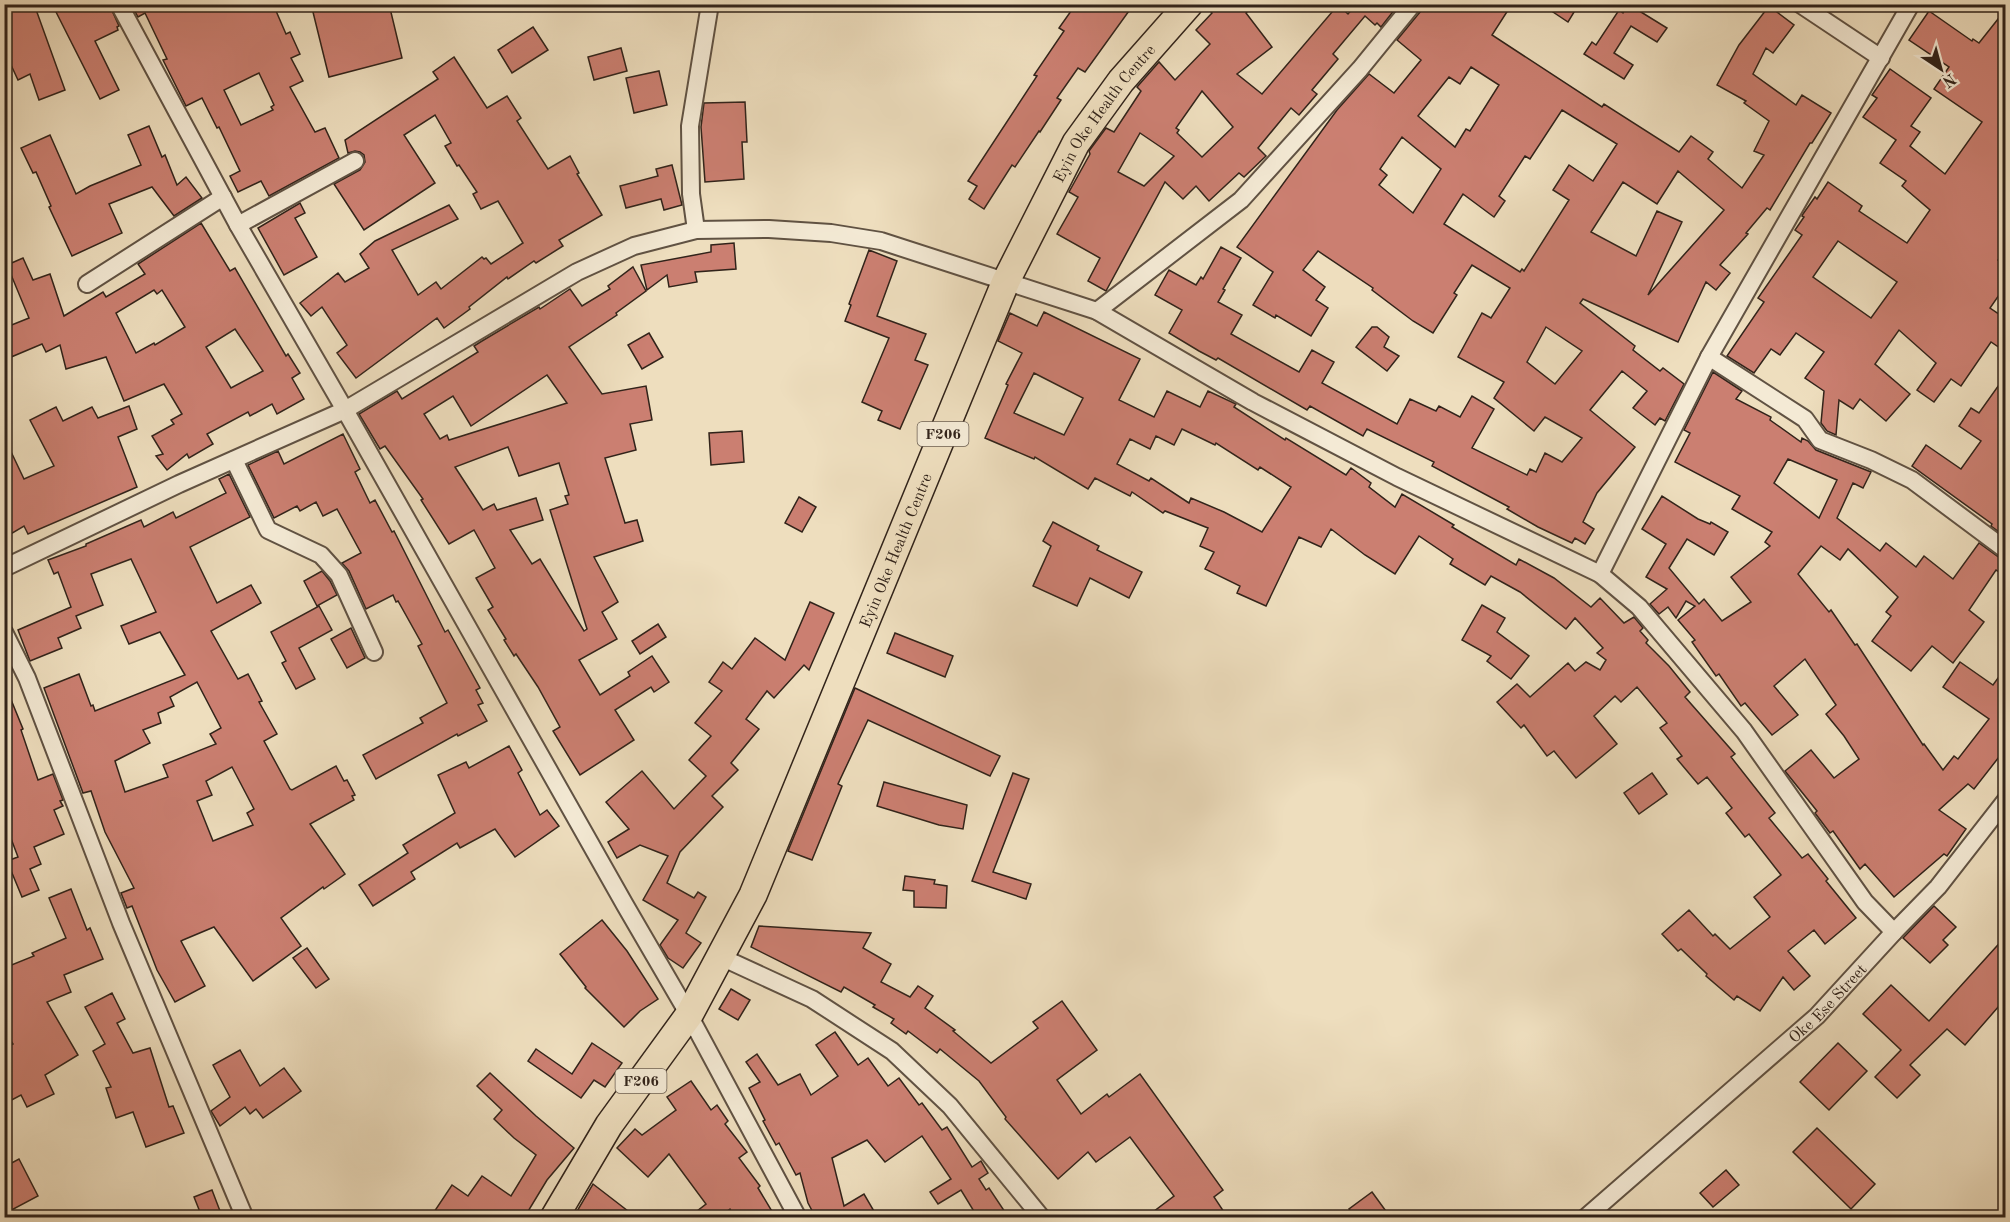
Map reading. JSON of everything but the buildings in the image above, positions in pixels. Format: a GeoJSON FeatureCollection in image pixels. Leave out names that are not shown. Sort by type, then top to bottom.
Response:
{"type":"FeatureCollection","features":[{"type":"Feature","properties":{"kind":"main road","name":"Eyin Oke Health Centre"},"geometry":{"type":"LineString","coordinates":[[723,951],[753,895],[1006,281],[1076,143],[1120,81],[1189,4]]}},
{"type":"Feature","properties":{"kind":"main road","name":"F206"},"geometry":{"type":"LineString","coordinates":[[554,1218],[609,1125],[690,1015],[723,951]]}},
{"type":"Feature","properties":{"kind":"street"},"geometry":{"type":"LineString","coordinates":[[119,4],[238,225],[608,876],[690,1015],[798,1218]]}},
{"type":"Feature","properties":{"kind":"street"},"geometry":{"type":"LineString","coordinates":[[696,230],[691,194],[690,126],[710,4]]}},
{"type":"Feature","properties":{"kind":"street"},"geometry":{"type":"LineString","coordinates":[[1097,311],[1241,200],[1360,69],[1413,4]]}},
{"type":"Feature","properties":{"kind":"street"},"geometry":{"type":"LineString","coordinates":[[1800,4],[1881,58]]}},
{"type":"Feature","properties":{"kind":"street"},"geometry":{"type":"LineString","coordinates":[[1600,574],[1709,357],[1911,4]]}},
{"type":"Feature","properties":{"kind":"street"},"geometry":{"type":"LineString","coordinates":[[238,225],[355,161]]}},
{"type":"Feature","properties":{"kind":"street"},"geometry":{"type":"LineString","coordinates":[[87,284],[223,197]]}},
{"type":"Feature","properties":{"kind":"street"},"geometry":{"type":"LineString","coordinates":[[4,568],[178,484],[345,410],[577,272],[634,246],[696,230],[768,229],[831,233],[881,241],[1097,311],[1253,402],[1397,477],[1600,574],[1639,607],[1744,731],[1865,902],[1894,932]]}},
{"type":"Feature","properties":{"kind":"street"},"geometry":{"type":"LineString","coordinates":[[1709,357],[1805,419],[1820,440],[1871,460],[1912,480],[2006,550]]}},
{"type":"Feature","properties":{"kind":"street"},"geometry":{"type":"LineString","coordinates":[[234,460],[268,530],[321,555],[339,575],[374,652]]}},
{"type":"Feature","properties":{"kind":"street"},"geometry":{"type":"LineString","coordinates":[[4,632],[27,678],[121,923],[241,1211]]}},
{"type":"Feature","properties":{"kind":"street","name":"Oke Ese Street"},"geometry":{"type":"LineString","coordinates":[[1587,1216],[1817,1016],[1938,887],[2006,800]]}},
{"type":"Feature","properties":{"kind":"street"},"geometry":{"type":"LineString","coordinates":[[723,951],[812,999],[892,1051],[950,1106],[1042,1218]]}}]}
